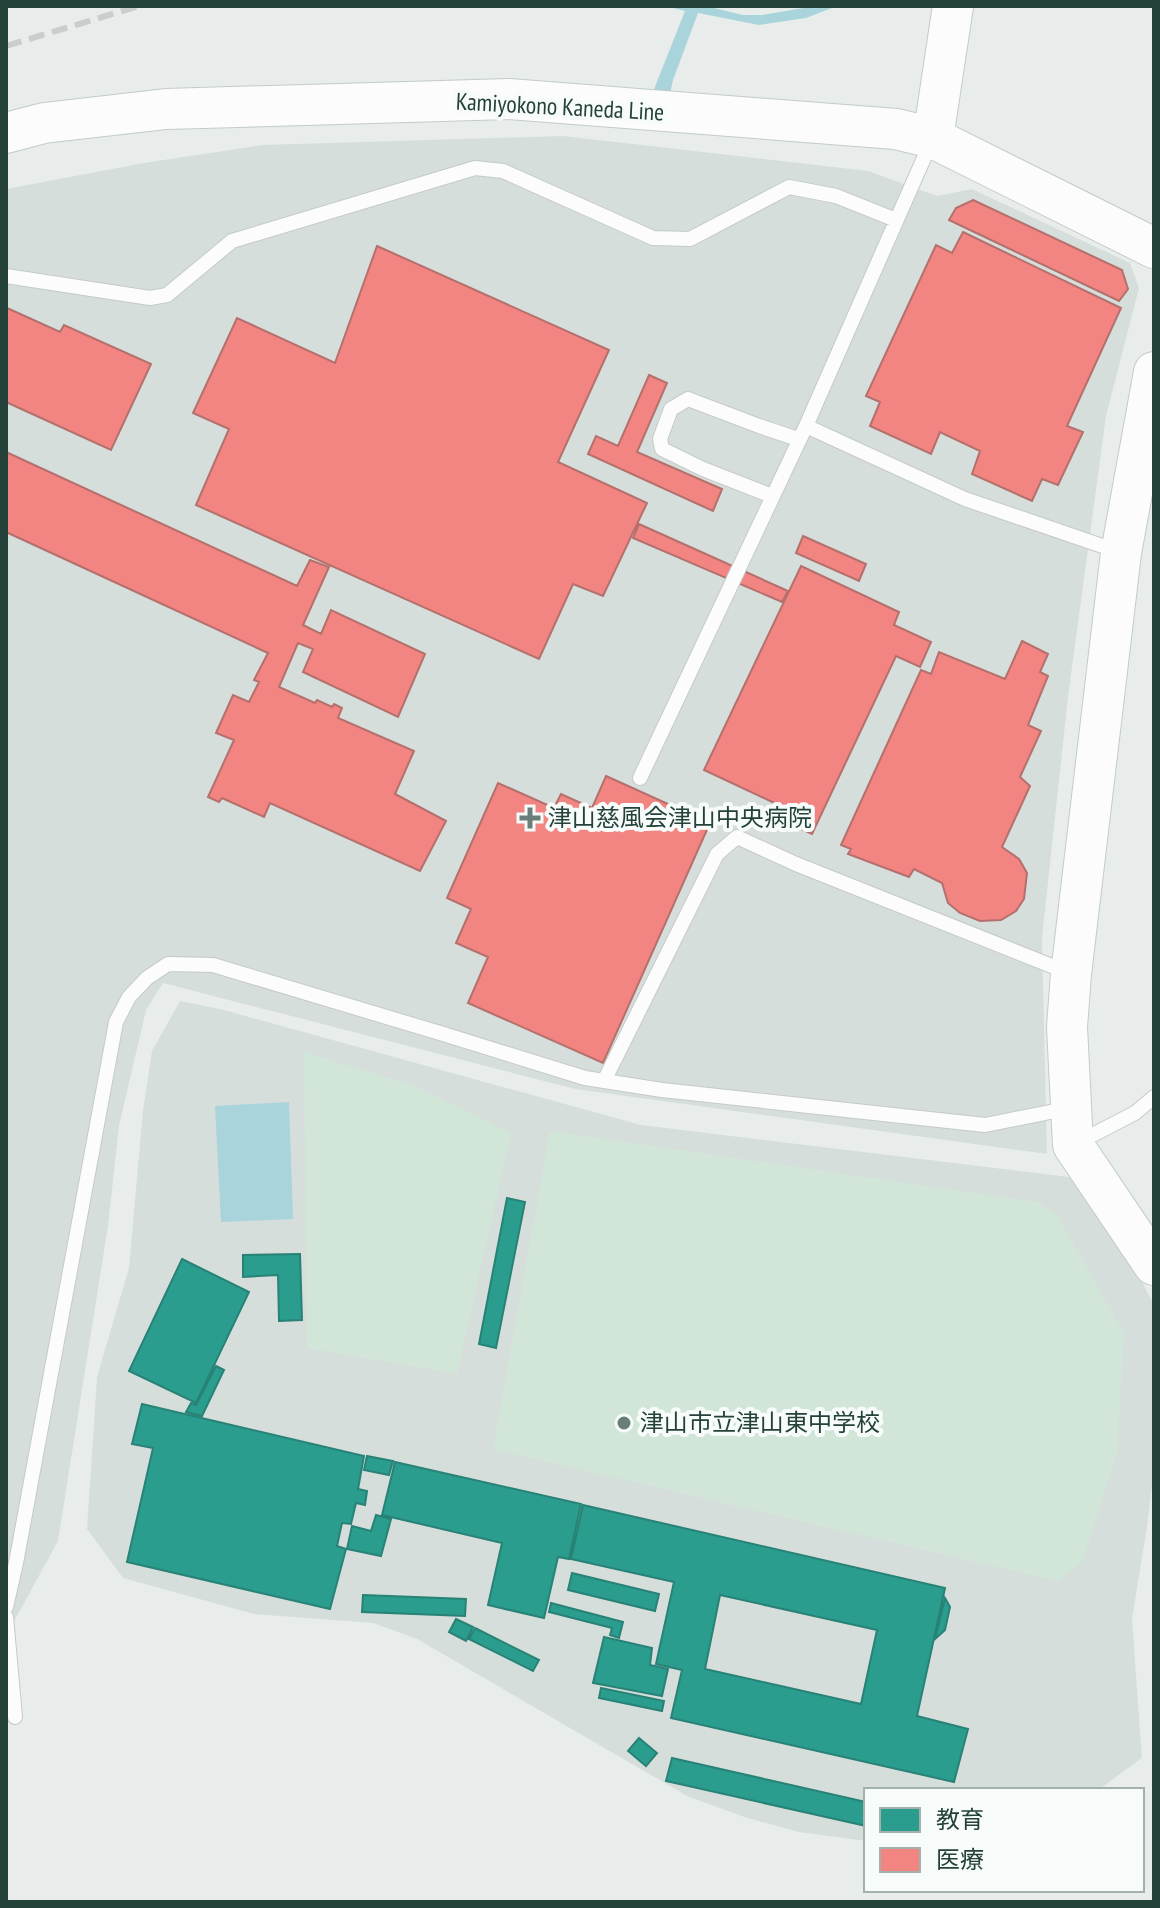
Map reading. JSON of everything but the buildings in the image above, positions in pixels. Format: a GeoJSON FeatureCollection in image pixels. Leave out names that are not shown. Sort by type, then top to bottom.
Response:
{"type":"FeatureCollection","features":[{"type":"Feature","properties":{"kind":"street"},"geometry":{"type":"LineString","coordinates":[[933,138],[953,6]]}},
{"type":"Feature","properties":{"kind":"street","name":"Kamiyokono Kaneda Line"},"geometry":{"type":"LineString","coordinates":[[6,133],[44,123],[166,109],[509,99],[896,129],[933,138],[1154,248]]}},
{"type":"Feature","properties":{"kind":"street"},"geometry":{"type":"LineString","coordinates":[[1154,372],[1121,553],[1067,1027],[1072,1127],[1154,1265]]}},
{"type":"Feature","properties":{"kind":"lane"},"geometry":{"type":"LineString","coordinates":[[640,778],[802,433],[933,138]]}},
{"type":"Feature","properties":{"kind":"lane"},"geometry":{"type":"LineString","coordinates":[[6,276],[150,298],[167,295],[232,241],[475,168],[503,171],[653,238],[690,239],[789,187],[836,196],[896,220]]}},
{"type":"Feature","properties":{"kind":"lane"},"geometry":{"type":"LineString","coordinates":[[772,496],[662,449],[660,439],[671,409],[688,399],[759,426],[802,433],[965,499],[1121,553]]}},
{"type":"Feature","properties":{"kind":"lane"},"geometry":{"type":"LineString","coordinates":[[604,1081],[717,854],[737,837],[796,864],[1071,974]]}},
{"type":"Feature","properties":{"kind":"lane"},"geometry":{"type":"LineString","coordinates":[[6,1607],[116,1022],[129,997],[147,978],[168,964],[213,965],[585,1078],[662,1090],[985,1125],[1072,1127],[1135,1113],[1154,1097]]}},
{"type":"Feature","properties":{"kind":"lane"},"geometry":{"type":"LineString","coordinates":[[6,1617],[15,1717]]}},
{"type":"Feature","properties":{"kind":"shaded area","name":"津山慈風会津山中央病院"},"geometry":{"type":"Polygon","coordinates":[[[563,136],[868,171],[937,196],[972,189],[1130,263],[1139,288],[1106,416],[1068,697],[1042,938],[1047,1154],[575,1089],[163,983],[146,1010],[119,1126],[108,1226],[58,1541],[6,1636],[6,189],[262,145],[563,136]]]}},
{"type":"Feature","properties":{"kind":"shaded area","name":"津山市立津山東中学校"},"geometry":{"type":"Polygon","coordinates":[[[180,1001],[220,1009],[641,1125],[1069,1177],[1121,1241],[1154,1305],[1154,1468],[1132,1619],[1142,1758],[1101,1788],[864,1788],[864,1841],[799,1832],[747,1818],[687,1796],[417,1639],[373,1623],[254,1614],[123,1578],[87,1529],[97,1377],[129,1268],[143,1110],[152,1051],[180,1001]]]}},
{"type":"Feature","properties":{"kind":"green space"},"geometry":{"type":"Polygon","coordinates":[[[304,1052],[415,1086],[511,1133],[457,1374],[307,1348],[304,1052]]]}},
{"type":"Feature","properties":{"kind":"green space"},"geometry":{"type":"Polygon","coordinates":[[[550,1131],[1037,1202],[1056,1213],[1124,1334],[1117,1453],[1082,1562],[1057,1581],[493,1449],[550,1131]]]}},
{"type":"Feature","properties":{"kind":"water"},"geometry":{"type":"Polygon","coordinates":[[[665,6],[706,6],[743,15],[762,15],[815,6],[837,6],[806,18],[759,25],[698,13],[673,80],[665,118],[645,112],[685,11],[665,6]]]}},
{"type":"Feature","properties":{"kind":"water"},"geometry":{"type":"Polygon","coordinates":[[[289,1102],[293,1219],[221,1222],[215,1106],[289,1102]]]}},
{"type":"Feature","properties":{"kind":"railway"},"geometry":{"type":"LineString","coordinates":[[6,46],[139,6]]}},
{"type":"Feature","properties":{"kind":"place","name":"津山慈風会津山中央病院"},"geometry":{"type":"Point","coordinates":[530,818]}},
{"type":"Feature","properties":{"kind":"place","name":"津山市立津山東中学校"},"geometry":{"type":"Point","coordinates":[624,1423]}}]}
